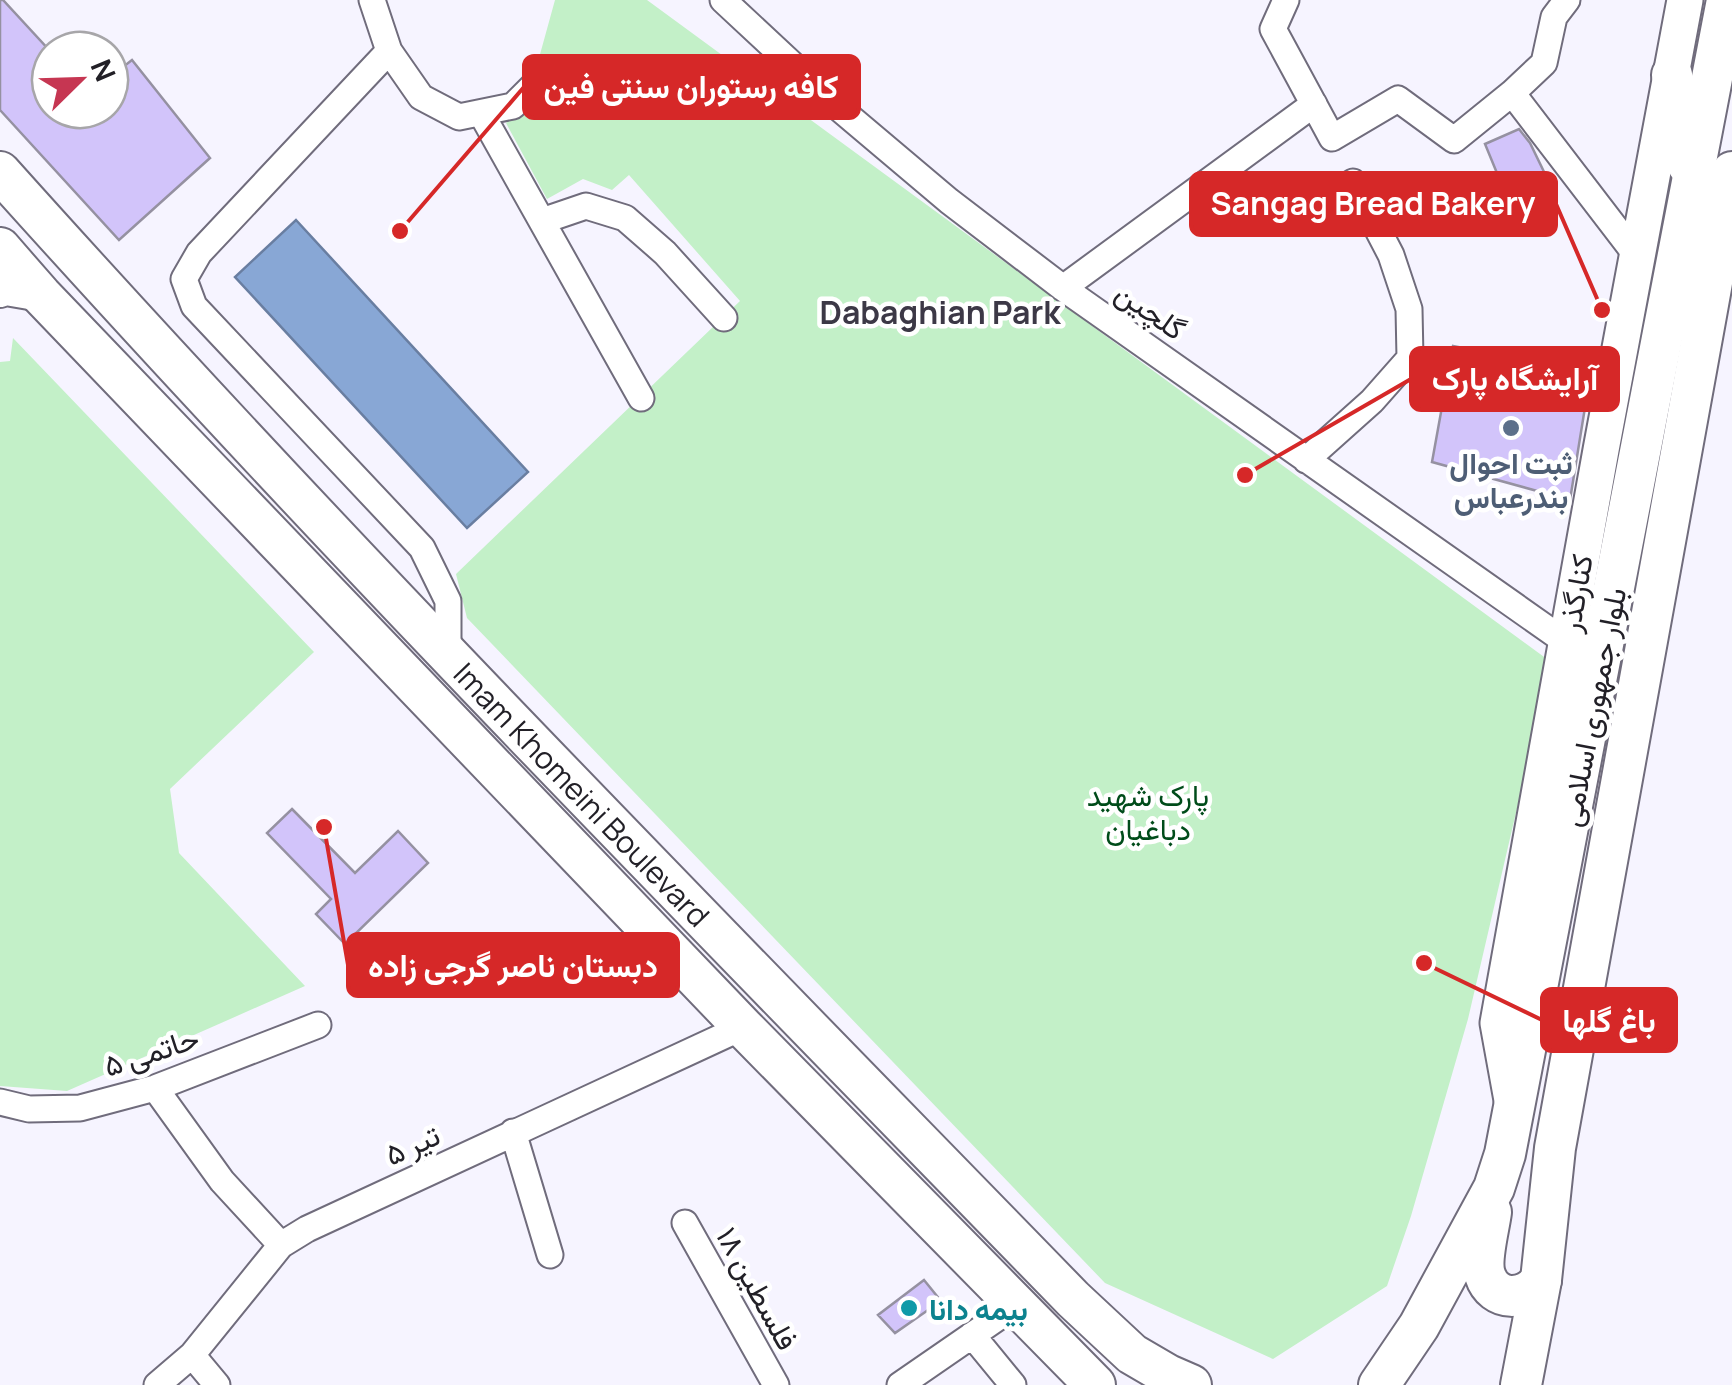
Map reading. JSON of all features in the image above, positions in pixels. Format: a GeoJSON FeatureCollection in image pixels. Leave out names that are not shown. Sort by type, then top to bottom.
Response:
{"type":"FeatureCollection","features":[{"type":"Feature","properties":{"kind":"main road","name":"کنارگذر"},"geometry":{"type":"LineString","coordinates":[[1515,1111],[1498,1022],[1686,0]]}},
{"type":"Feature","properties":{"kind":"main road","name":"بلوار جمهوری اسلامی"},"geometry":{"type":"LineString","coordinates":[[1380,1385],[1411,1341],[1494,1188],[1515,1111],[1727,0]]}},
{"type":"Feature","properties":{"kind":"main road"},"geometry":{"type":"LineString","coordinates":[[1672,75],[1692,187]]}},
{"type":"Feature","properties":{"kind":"main road","name":"Imam Khomeini Boulevard"},"geometry":{"type":"LineString","coordinates":[[0,172],[136,324],[448,656],[1073,1299],[1132,1354],[1179,1382]]}},
{"type":"Feature","properties":{"kind":"main road","name":"بلوار جمهوری اسلامی"},"geometry":{"type":"LineString","coordinates":[[1521,1385],[1541,1280],[1555,1148],[1727,224],[1732,172]]}},
{"type":"Feature","properties":{"kind":"main road","name":"Imam Khomeini Boulevard"},"geometry":{"type":"LineString","coordinates":[[0,248],[743,1027],[1095,1385]]}},
{"type":"Feature","properties":{"kind":"main road"},"geometry":{"type":"LineString","coordinates":[[1494,1188],[1485,1276],[1497,1292],[1510,1298],[1535,1288],[1541,1280]]}},
{"type":"Feature","properties":{"kind":"street"},"geometry":{"type":"LineString","coordinates":[[372,0],[389,51],[421,97],[459,117],[513,106],[538,82]]}},
{"type":"Feature","properties":{"kind":"street","name":"گلچین"},"geometry":{"type":"LineString","coordinates":[[723,0],[854,121],[1063,288],[1566,642]]}},
{"type":"Feature","properties":{"kind":"street"},"geometry":{"type":"LineString","coordinates":[[1286,0],[1273,29],[1332,138],[1398,99],[1454,140],[1544,63],[1554,17],[1567,0]]}},
{"type":"Feature","properties":{"kind":"street"},"geometry":{"type":"LineString","coordinates":[[389,51],[200,253],[184,279],[194,306],[422,548],[448,601],[448,656]]}},
{"type":"Feature","properties":{"kind":"street"},"geometry":{"type":"LineString","coordinates":[[1512,92],[1637,256]]}},
{"type":"Feature","properties":{"kind":"street"},"geometry":{"type":"LineString","coordinates":[[1063,288],[1314,104]]}},
{"type":"Feature","properties":{"kind":"street"},"geometry":{"type":"LineString","coordinates":[[481,113],[641,398]]}},
{"type":"Feature","properties":{"kind":"street"},"geometry":{"type":"LineString","coordinates":[[1306,460],[1372,401],[1410,358],[1409,309],[1392,254],[1353,182]]}},
{"type":"Feature","properties":{"kind":"street"},"geometry":{"type":"LineString","coordinates":[[542,221],[586,206],[625,218],[665,253],[724,318]]}},
{"type":"Feature","properties":{"kind":"street"},"geometry":{"type":"LineString","coordinates":[[0,291],[6,288],[41,295]]}},
{"type":"Feature","properties":{"kind":"street","name":"حاتمی ۵"},"geometry":{"type":"LineString","coordinates":[[0,1102],[28,1109],[80,1108],[155,1088],[318,1025]]}},
{"type":"Feature","properties":{"kind":"street","name":"تیر ۵"},"geometry":{"type":"LineString","coordinates":[[157,1385],[192,1354],[281,1246],[323,1221],[743,1027]]}},
{"type":"Feature","properties":{"kind":"street"},"geometry":{"type":"LineString","coordinates":[[155,1088],[222,1181],[281,1246]]}},
{"type":"Feature","properties":{"kind":"street"},"geometry":{"type":"LineString","coordinates":[[513,1132],[550,1254]]}},
{"type":"Feature","properties":{"kind":"street","name":"فلسطین ۱۸"},"geometry":{"type":"LineString","coordinates":[[684,1223],[776,1385]]}},
{"type":"Feature","properties":{"kind":"street"},"geometry":{"type":"LineString","coordinates":[[900,1385],[1016,1305]]}},
{"type":"Feature","properties":{"kind":"street"},"geometry":{"type":"LineString","coordinates":[[972,1335],[1013,1385]]}},
{"type":"Feature","properties":{"kind":"street"},"geometry":{"type":"LineString","coordinates":[[192,1354],[217,1385]]}},
{"type":"Feature","properties":{"kind":"green space","name":"پارک شهید دباغیان"},"geometry":{"type":"Polygon","coordinates":[[[555,0],[647,0],[1551,662],[1468,1019],[1387,1286],[1273,1359],[1105,1283],[467,618],[456,574],[740,301],[629,175],[612,190],[583,179],[547,199],[506,123],[558,81],[539,58],[555,0]]]}},
{"type":"Feature","properties":{"kind":"green space"},"geometry":{"type":"Polygon","coordinates":[[[13,338],[314,652],[170,789],[179,853],[305,986],[67,1091],[0,1086],[0,362],[10,361],[13,338]]]}},
{"type":"Feature","properties":{"kind":"water"},"geometry":{"type":"Polygon","coordinates":[[[296,220],[528,472],[467,528],[235,277],[296,220]]]}},
{"type":"Feature","properties":{"kind":"building"},"geometry":{"type":"Polygon","coordinates":[[[3,0],[31,30],[30,130],[130,130],[132,60],[210,158],[119,240],[0,110],[3,0]]]}},
{"type":"Feature","properties":{"kind":"building"},"geometry":{"type":"Polygon","coordinates":[[[1519,129],[1547,178],[1506,195],[1485,144],[1519,129]]]}},
{"type":"Feature","properties":{"kind":"building","name":"ثبت احوال بندرعباس"},"geometry":{"type":"Polygon","coordinates":[[[1453,346],[1505,356],[1501,378],[1516,385],[1587,395],[1570,500],[1432,462],[1453,346]]]}},
{"type":"Feature","properties":{"kind":"building"},"geometry":{"type":"Polygon","coordinates":[[[292,809],[355,873],[398,831],[428,863],[345,944],[316,914],[331,899],[267,833],[292,809]]]}},
{"type":"Feature","properties":{"kind":"building","name":"بیمه دانا"},"geometry":{"type":"Polygon","coordinates":[[[924,1280],[941,1301],[895,1333],[878,1315],[924,1280]]]}},
{"type":"Feature","properties":{"kind":"place","name":"کافه رستوران سنتی فین"},"geometry":{"type":"Point","coordinates":[400,231]}},
{"type":"Feature","properties":{"kind":"place","name":"Sangag Bread Bakery"},"geometry":{"type":"Point","coordinates":[1602,310]}},
{"type":"Feature","properties":{"kind":"place","name":"ثبت احوال بندرعباس"},"geometry":{"type":"Point","coordinates":[1511,428]}},
{"type":"Feature","properties":{"kind":"place","name":"آرایشگاه پارک"},"geometry":{"type":"Point","coordinates":[1245,475]}},
{"type":"Feature","properties":{"kind":"place","name":"دبستان ناصر گرجی زاده"},"geometry":{"type":"Point","coordinates":[324,827]}},
{"type":"Feature","properties":{"kind":"place","name":"باغ گلها"},"geometry":{"type":"Point","coordinates":[1424,963]}},
{"type":"Feature","properties":{"kind":"place","name":"بیمه دانا"},"geometry":{"type":"Point","coordinates":[909,1308]}},
{"type":"Feature","properties":{"kind":"district","name":"Dabaghian Park"},"geometry":{"type":"Point","coordinates":[940,312]}}]}
